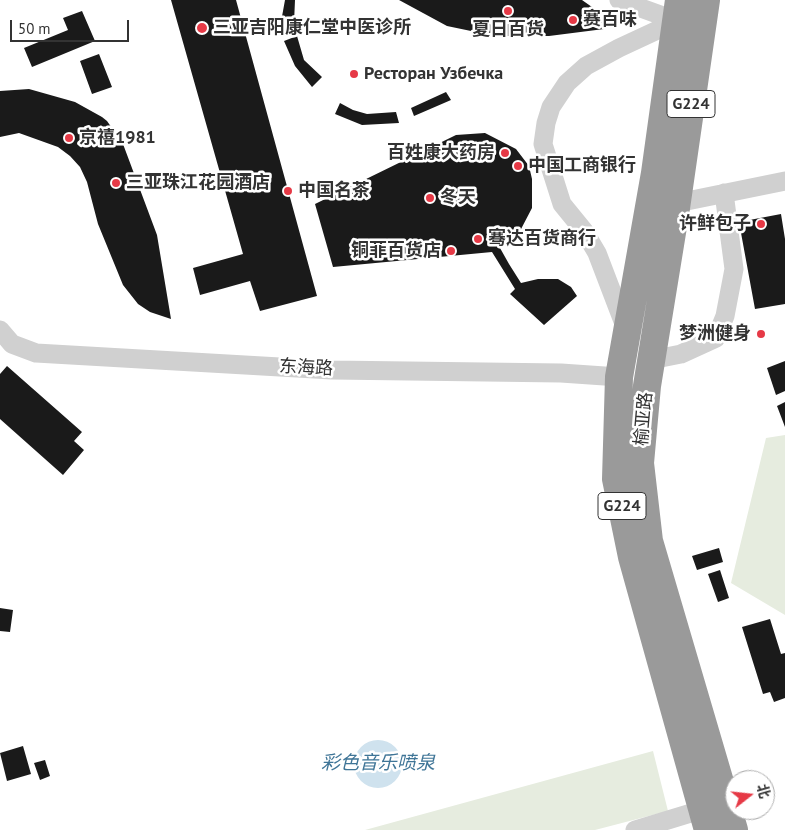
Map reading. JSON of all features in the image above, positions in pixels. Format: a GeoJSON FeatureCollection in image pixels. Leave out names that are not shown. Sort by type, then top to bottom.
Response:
{"type":"FeatureCollection","features":[{"type":"Feature","properties":{"kind":"highway","name":"榆亚路"},"geometry":{"type":"LineString","coordinates":[[706,0],[686,17],[655,173],[619,377],[616,479],[632,557],[712,814],[734,830]]}},
{"type":"Feature","properties":{"kind":"highway","name":"榆亚路"},"geometry":{"type":"LineString","coordinates":[[686,17],[677,203],[652,360],[640,463],[649,541],[712,814]]}},
{"type":"Feature","properties":{"kind":"street"},"geometry":{"type":"LineString","coordinates":[[619,0],[686,17]]}},
{"type":"Feature","properties":{"kind":"street"},"geometry":{"type":"LineString","coordinates":[[627,331],[597,254],[584,231],[562,204],[543,144],[546,123],[551,107],[562,91],[586,66],[619,48],[686,17]]}},
{"type":"Feature","properties":{"kind":"street"},"geometry":{"type":"LineString","coordinates":[[677,203],[785,181]]}},
{"type":"Feature","properties":{"kind":"street"},"geometry":{"type":"LineString","coordinates":[[652,360],[681,354],[716,338],[725,316],[734,269],[724,193]]}},
{"type":"Feature","properties":{"kind":"street","name":"东海路"},"geometry":{"type":"LineString","coordinates":[[0,330],[12,344],[36,353],[332,370],[561,373],[619,377]]}},
{"type":"Feature","properties":{"kind":"street"},"geometry":{"type":"LineString","coordinates":[[635,830],[712,814]]}},
{"type":"Feature","properties":{"kind":"shaded area"},"geometry":{"type":"Polygon","coordinates":[[[785,435],[785,615],[731,583],[766,438],[785,435]]]}},
{"type":"Feature","properties":{"kind":"shaded area"},"geometry":{"type":"Polygon","coordinates":[[[653,751],[668,811],[595,830],[365,830],[653,751]]]}},
{"type":"Feature","properties":{"kind":"water","name":"彩色音乐喷泉"},"geometry":{"type":"Polygon","coordinates":[[[373,740],[383,740],[395,747],[402,759],[402,769],[395,781],[383,788],[373,788],[365,784],[358,777],[354,769],[354,759],[358,751],[365,744],[373,740]]]}},
{"type":"Feature","properties":{"kind":"building"},"geometry":{"type":"Polygon","coordinates":[[[171,0],[236,0],[317,296],[260,311],[250,281],[200,295],[193,268],[243,254],[171,0]]]}},
{"type":"Feature","properties":{"kind":"building"},"geometry":{"type":"Polygon","coordinates":[[[285,0],[295,0],[294,23],[281,22],[285,0]]]}},
{"type":"Feature","properties":{"kind":"building","name":"夏日百货"},"geometry":{"type":"Polygon","coordinates":[[[399,0],[582,0],[609,19],[604,29],[549,36],[495,36],[447,26],[399,0]]]}},
{"type":"Feature","properties":{"kind":"building"},"geometry":{"type":"Polygon","coordinates":[[[82,11],[95,41],[32,67],[24,48],[68,30],[63,18],[82,11]]]}},
{"type":"Feature","properties":{"kind":"building"},"geometry":{"type":"Polygon","coordinates":[[[297,36],[304,60],[322,77],[312,87],[295,66],[284,41],[297,36]]]}},
{"type":"Feature","properties":{"kind":"building"},"geometry":{"type":"Polygon","coordinates":[[[99,54],[112,87],[92,94],[80,61],[99,54]]]}},
{"type":"Feature","properties":{"kind":"building"},"geometry":{"type":"Polygon","coordinates":[[[29,89],[75,102],[102,117],[123,144],[157,235],[171,319],[150,312],[138,304],[123,285],[98,224],[87,182],[80,167],[70,156],[58,147],[19,133],[0,137],[0,91],[29,89]]]}},
{"type":"Feature","properties":{"kind":"building"},"geometry":{"type":"Polygon","coordinates":[[[446,92],[451,100],[414,116],[411,108],[446,92]]]}},
{"type":"Feature","properties":{"kind":"building"},"geometry":{"type":"Polygon","coordinates":[[[340,103],[353,110],[367,114],[396,112],[399,123],[362,125],[335,114],[340,103]]]}},
{"type":"Feature","properties":{"kind":"building","name":"冬天"},"geometry":{"type":"Polygon","coordinates":[[[485,133],[516,149],[529,166],[532,179],[532,208],[520,231],[500,248],[509,264],[521,283],[538,279],[558,279],[571,287],[577,296],[544,325],[510,294],[515,289],[492,252],[333,267],[315,204],[456,135],[485,133]]]}},
{"type":"Feature","properties":{"kind":"building"},"geometry":{"type":"Polygon","coordinates":[[[781,214],[785,239],[785,304],[755,309],[739,222],[781,214]]]}},
{"type":"Feature","properties":{"kind":"building"},"geometry":{"type":"Polygon","coordinates":[[[785,361],[785,391],[776,395],[767,368],[785,361]]]}},
{"type":"Feature","properties":{"kind":"building"},"geometry":{"type":"Polygon","coordinates":[[[7,366],[82,432],[74,441],[84,450],[63,475],[0,419],[0,374],[7,366]]]}},
{"type":"Feature","properties":{"kind":"building"},"geometry":{"type":"Polygon","coordinates":[[[785,402],[785,427],[777,406],[785,402]]]}},
{"type":"Feature","properties":{"kind":"building"},"geometry":{"type":"Polygon","coordinates":[[[719,548],[723,562],[697,570],[692,556],[719,548]]]}},
{"type":"Feature","properties":{"kind":"building"},"geometry":{"type":"Polygon","coordinates":[[[720,570],[729,598],[718,602],[708,574],[720,570]]]}},
{"type":"Feature","properties":{"kind":"building"},"geometry":{"type":"Polygon","coordinates":[[[0,608],[13,610],[10,632],[0,631],[0,608]]]}},
{"type":"Feature","properties":{"kind":"building"},"geometry":{"type":"Polygon","coordinates":[[[770,619],[781,654],[785,653],[785,698],[774,702],[770,692],[763,694],[742,627],[770,619]]]}},
{"type":"Feature","properties":{"kind":"building"},"geometry":{"type":"Polygon","coordinates":[[[23,746],[31,774],[7,781],[0,753],[23,746]]]}},
{"type":"Feature","properties":{"kind":"building"},"geometry":{"type":"Polygon","coordinates":[[[45,760],[50,776],[40,780],[34,763],[45,760]]]}},
{"type":"Feature","properties":{"kind":"place","name":"夏日百货"},"geometry":{"type":"Point","coordinates":[508,11]}},
{"type":"Feature","properties":{"kind":"place","name":"赛百味"},"geometry":{"type":"Point","coordinates":[573,20]}},
{"type":"Feature","properties":{"kind":"place","name":"三亚吉阳康仁堂中医诊所"},"geometry":{"type":"Point","coordinates":[202,28]}},
{"type":"Feature","properties":{"kind":"place","name":"Ресторан Узбечка"},"geometry":{"type":"Point","coordinates":[354,74]}},
{"type":"Feature","properties":{"kind":"place","name":"京禧1981"},"geometry":{"type":"Point","coordinates":[69,138]}},
{"type":"Feature","properties":{"kind":"place","name":"百姓康大药房"},"geometry":{"type":"Point","coordinates":[505,153]}},
{"type":"Feature","properties":{"kind":"place","name":"中国工商银行"},"geometry":{"type":"Point","coordinates":[518,166]}},
{"type":"Feature","properties":{"kind":"place","name":"三亚珠江花园酒店"},"geometry":{"type":"Point","coordinates":[116,183]}},
{"type":"Feature","properties":{"kind":"place","name":"中国名茶"},"geometry":{"type":"Point","coordinates":[288,191]}},
{"type":"Feature","properties":{"kind":"place","name":"冬天"},"geometry":{"type":"Point","coordinates":[430,198]}},
{"type":"Feature","properties":{"kind":"place","name":"许鲜包子"},"geometry":{"type":"Point","coordinates":[761,224]}},
{"type":"Feature","properties":{"kind":"place","name":"骞达百货商行"},"geometry":{"type":"Point","coordinates":[478,239]}},
{"type":"Feature","properties":{"kind":"place","name":"铜菲百货店"},"geometry":{"type":"Point","coordinates":[451,251]}},
{"type":"Feature","properties":{"kind":"place","name":"梦洲健身"},"geometry":{"type":"Point","coordinates":[761,334]}}]}
